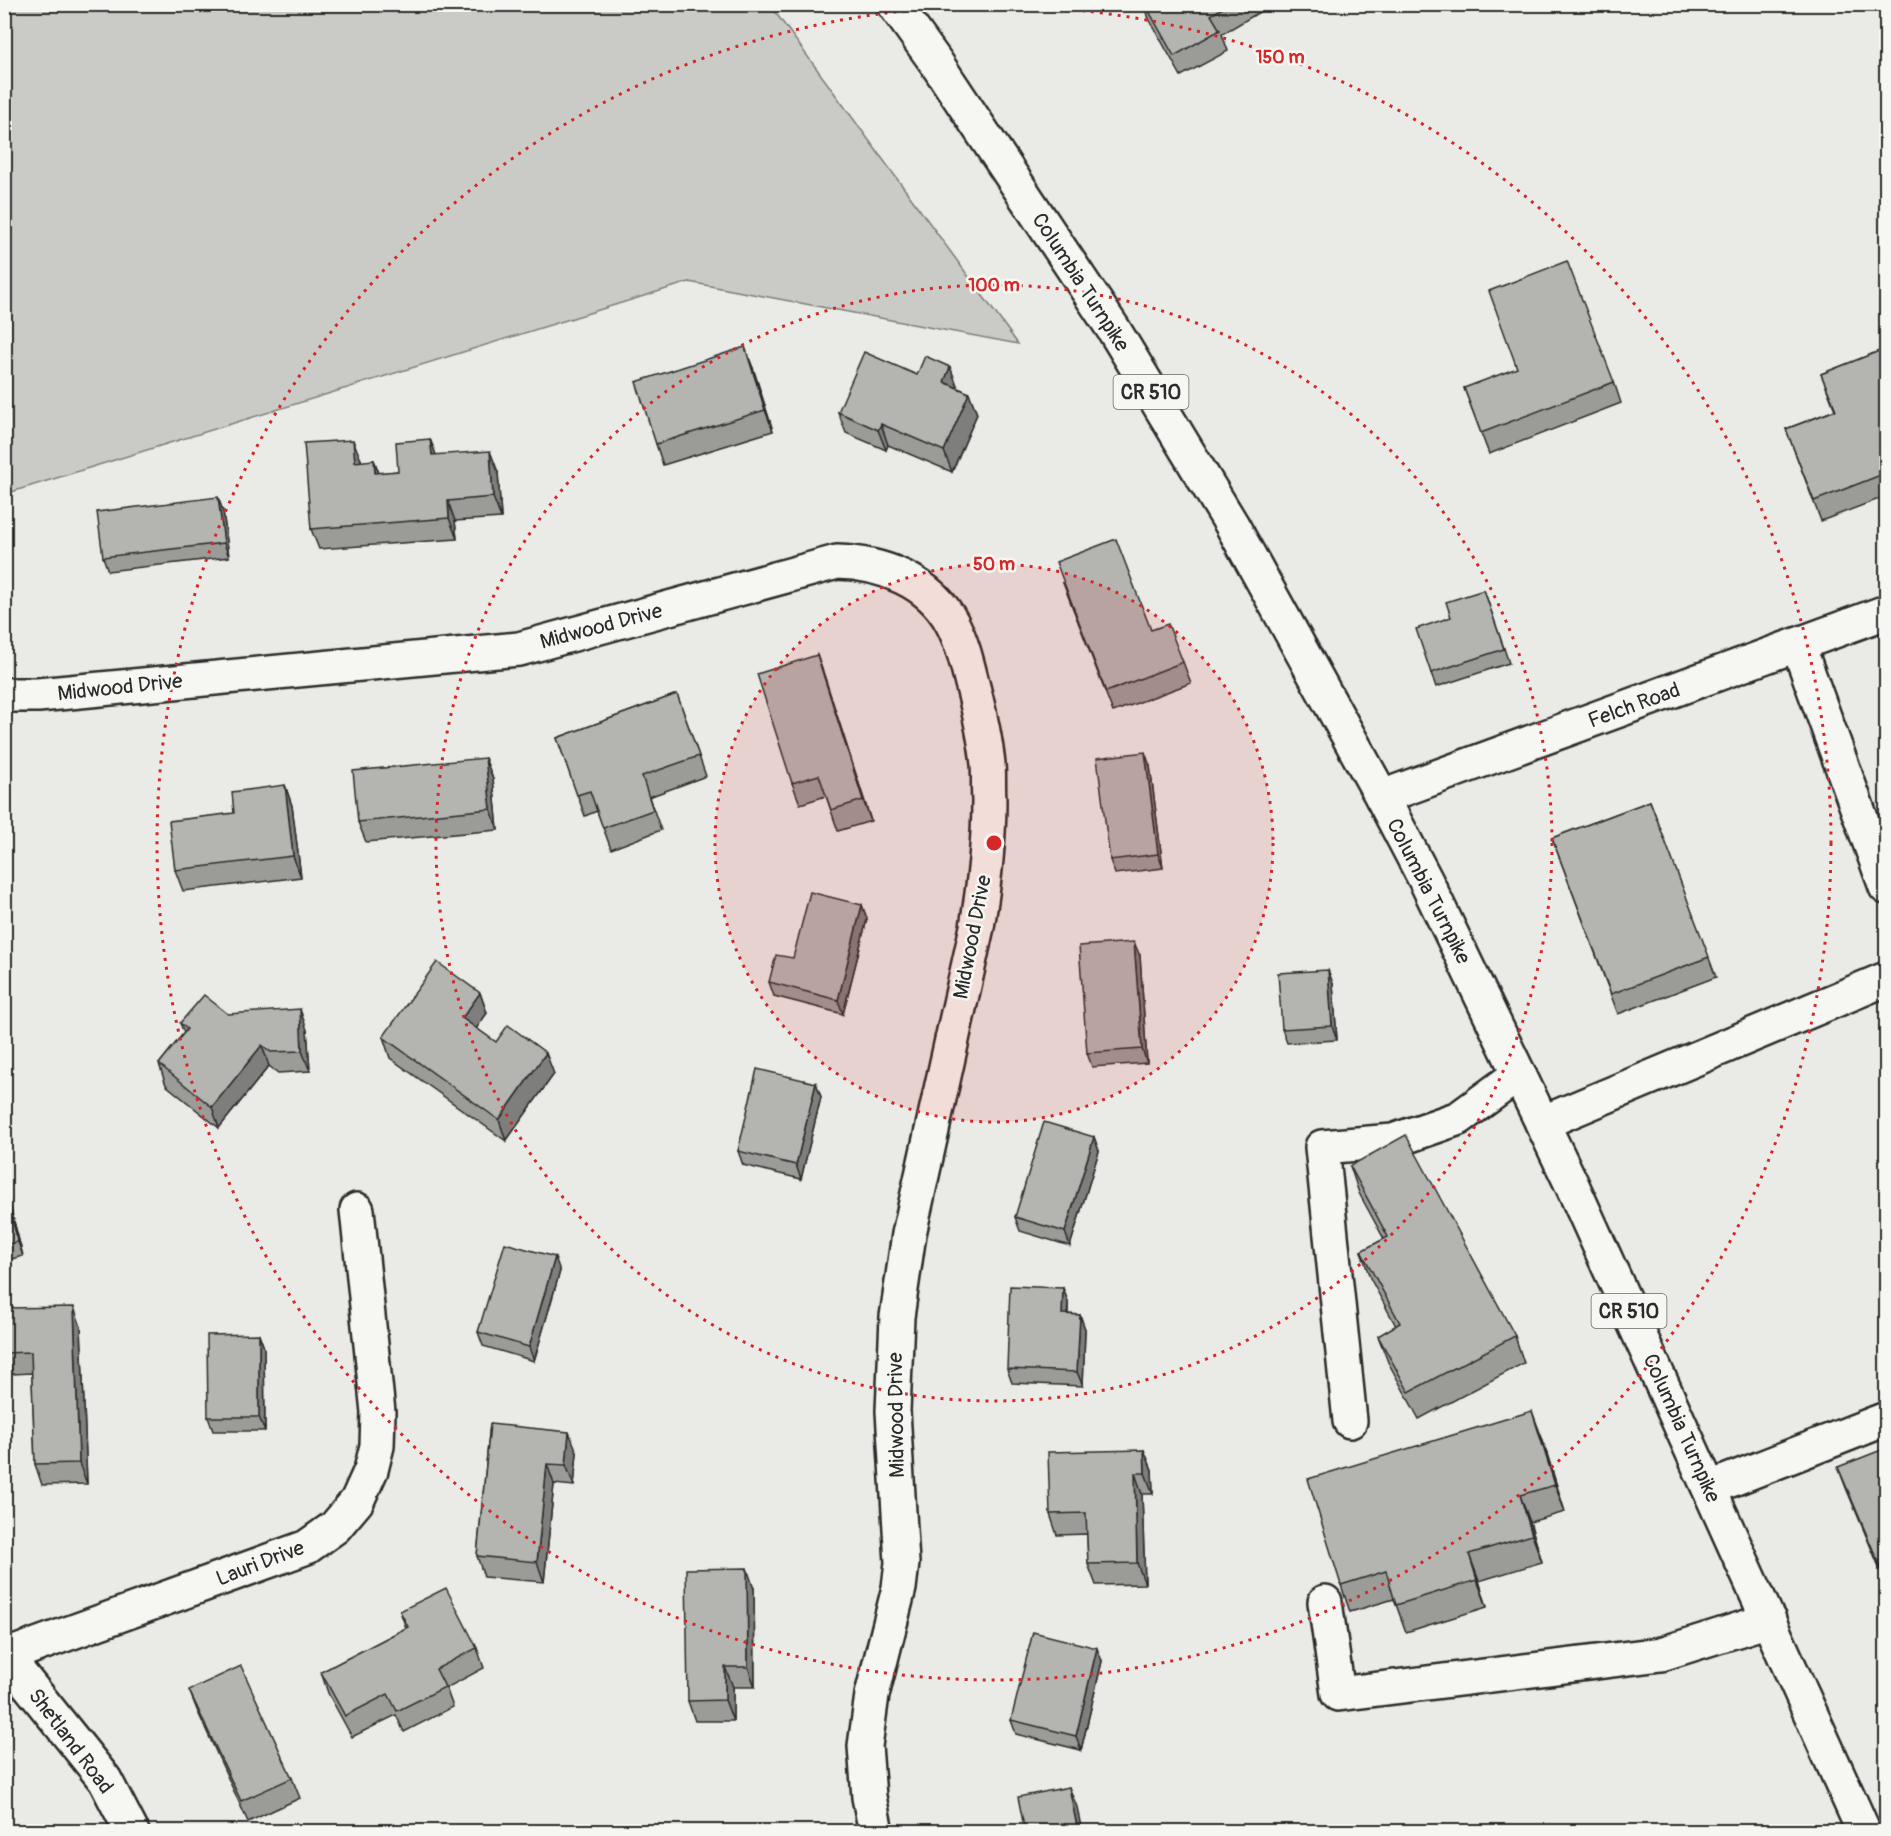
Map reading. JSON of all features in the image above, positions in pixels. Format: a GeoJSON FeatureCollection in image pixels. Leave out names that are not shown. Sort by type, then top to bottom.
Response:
{"type":"FeatureCollection","features":[{"type":"Feature","properties":{"kind":"street","name":"Columbia Turnpike"},"geometry":{"type":"LineString","coordinates":[[894,4],[935,61],[1114,330],[1232,525],[1382,797],[1426,881],[1542,1123],[1710,1488],[1864,1832]]}},
{"type":"Feature","properties":{"kind":"street","name":"Midwood Drive"},"geometry":{"type":"LineString","coordinates":[[4,695],[38,695],[519,649],[837,562],[854,562],[887,569],[910,581],[937,602],[952,622],[964,653],[981,718],[988,766],[988,821],[985,876],[977,927],[909,1234],[897,1317],[893,1412],[902,1563],[899,1588],[872,1695],[865,1746],[868,1797],[876,1832]]}},
{"type":"Feature","properties":{"kind":"street","name":"Felch Road"},"geometry":{"type":"LineString","coordinates":[[1382,797],[1887,612]]}},
{"type":"Feature","properties":{"kind":"street"},"geometry":{"type":"LineString","coordinates":[[1798,645],[1887,887]]}},
{"type":"Feature","properties":{"kind":"street"},"geometry":{"type":"LineString","coordinates":[[1542,1123],[1887,979]]}},
{"type":"Feature","properties":{"kind":"street"},"geometry":{"type":"LineString","coordinates":[[1350,1421],[1322,1147],[1393,1141],[1459,1118],[1519,1074]]}},
{"type":"Feature","properties":{"kind":"street","name":"Lauri Drive"},"geometry":{"type":"LineString","coordinates":[[5,1655],[307,1547],[335,1527],[357,1501],[371,1470],[377,1446],[378,1412],[357,1210]]}},
{"type":"Feature","properties":{"kind":"street"},"geometry":{"type":"LineString","coordinates":[[1710,1488],[1887,1419]]}},
{"type":"Feature","properties":{"kind":"street"},"geometry":{"type":"LineString","coordinates":[[1325,1602],[1338,1694],[1661,1654],[1769,1620]]}},
{"type":"Feature","properties":{"kind":"street","name":"Shetland Road"},"geometry":{"type":"LineString","coordinates":[[5,1655],[105,1780],[132,1832]]}},
{"type":"Feature","properties":{"kind":"shaded area"},"geometry":{"type":"Polygon","coordinates":[[[5,4],[770,5],[1018,344],[689,282],[5,494],[5,4]]]}},
{"type":"Feature","properties":{"kind":"building"},"geometry":{"type":"Polygon","coordinates":[[[1145,4],[1229,4],[1211,15],[1220,30],[1174,56],[1145,4]]]}},
{"type":"Feature","properties":{"kind":"building"},"geometry":{"type":"Polygon","coordinates":[[[1567,261],[1614,382],[1481,433],[1464,388],[1517,368],[1489,291],[1567,261]]]}},
{"type":"Feature","properties":{"kind":"building"},"geometry":{"type":"Polygon","coordinates":[[[745,347],[765,410],[656,444],[636,382],[745,347]]]}},
{"type":"Feature","properties":{"kind":"building"},"geometry":{"type":"Polygon","coordinates":[[[1887,348],[1887,475],[1886,473],[1814,501],[1786,429],[1836,410],[1821,374],[1887,348]]]}},
{"type":"Feature","properties":{"kind":"building"},"geometry":{"type":"Polygon","coordinates":[[[864,352],[917,375],[925,356],[950,367],[944,382],[969,393],[944,451],[881,424],[878,430],[838,412],[864,352]]]}},
{"type":"Feature","properties":{"kind":"building"},"geometry":{"type":"Polygon","coordinates":[[[430,439],[432,455],[490,451],[493,497],[448,501],[449,518],[311,529],[304,443],[353,440],[355,462],[374,460],[375,473],[398,471],[396,442],[430,439]]]}},
{"type":"Feature","properties":{"kind":"building"},"geometry":{"type":"Polygon","coordinates":[[[218,497],[224,543],[103,557],[97,512],[218,497]]]}},
{"type":"Feature","properties":{"kind":"building"},"geometry":{"type":"Polygon","coordinates":[[[1116,539],[1151,630],[1168,624],[1183,662],[1106,692],[1056,562],[1116,539]]]}},
{"type":"Feature","properties":{"kind":"building"},"geometry":{"type":"Polygon","coordinates":[[[1484,590],[1504,649],[1431,673],[1416,629],[1451,617],[1446,602],[1484,590]]]}},
{"type":"Feature","properties":{"kind":"building"},"geometry":{"type":"Polygon","coordinates":[[[817,655],[863,800],[831,810],[819,775],[792,783],[757,674],[817,655]]]}},
{"type":"Feature","properties":{"kind":"building"},"geometry":{"type":"Polygon","coordinates":[[[677,694],[699,756],[642,776],[653,810],[603,828],[590,791],[577,795],[557,738],[677,694]]]}},
{"type":"Feature","properties":{"kind":"building"},"geometry":{"type":"Polygon","coordinates":[[[1145,752],[1158,854],[1110,860],[1097,758],[1145,752]]]}},
{"type":"Feature","properties":{"kind":"building"},"geometry":{"type":"Polygon","coordinates":[[[485,758],[491,809],[358,822],[353,771],[485,758]]]}},
{"type":"Feature","properties":{"kind":"building"},"geometry":{"type":"Polygon","coordinates":[[[285,785],[293,856],[175,870],[169,821],[234,813],[232,792],[285,785]]]}},
{"type":"Feature","properties":{"kind":"building"},"geometry":{"type":"Polygon","coordinates":[[[1650,801],[1709,957],[1611,994],[1552,838],[1650,801]]]}},
{"type":"Feature","properties":{"kind":"building"},"geometry":{"type":"Polygon","coordinates":[[[810,892],[862,905],[838,1000],[769,982],[776,955],[793,958],[810,892]]]}},
{"type":"Feature","properties":{"kind":"building"},"geometry":{"type":"Polygon","coordinates":[[[1134,942],[1142,1049],[1087,1053],[1079,946],[1134,942]]]}},
{"type":"Feature","properties":{"kind":"building"},"geometry":{"type":"Polygon","coordinates":[[[437,962],[480,993],[462,1018],[496,1042],[508,1025],[546,1053],[499,1120],[383,1037],[437,962]]]}},
{"type":"Feature","properties":{"kind":"building"},"geometry":{"type":"Polygon","coordinates":[[[1328,970],[1332,1026],[1282,1029],[1278,973],[1328,970]]]}},
{"type":"Feature","properties":{"kind":"building"},"geometry":{"type":"Polygon","coordinates":[[[204,995],[228,1014],[300,1009],[302,1051],[271,1052],[262,1045],[212,1107],[159,1064],[187,1029],[180,1023],[204,995]]]}},
{"type":"Feature","properties":{"kind":"building"},"geometry":{"type":"Polygon","coordinates":[[[757,1069],[816,1083],[796,1165],[738,1151],[757,1069]]]}},
{"type":"Feature","properties":{"kind":"building"},"geometry":{"type":"Polygon","coordinates":[[[1044,1122],[1094,1137],[1065,1232],[1015,1217],[1044,1122]]]}},
{"type":"Feature","properties":{"kind":"building"},"geometry":{"type":"Polygon","coordinates":[[[1406,1135],[1515,1336],[1409,1392],[1378,1336],[1400,1323],[1361,1251],[1388,1237],[1350,1166],[1406,1135]]]}},
{"type":"Feature","properties":{"kind":"building"},"geometry":{"type":"Polygon","coordinates":[[[4,1189],[18,1242],[4,1245],[4,1189]]]}},
{"type":"Feature","properties":{"kind":"building"},"geometry":{"type":"Polygon","coordinates":[[[505,1243],[555,1257],[529,1347],[478,1332],[505,1243]]]}},
{"type":"Feature","properties":{"kind":"building"},"geometry":{"type":"Polygon","coordinates":[[[1010,1286],[1063,1288],[1062,1314],[1080,1315],[1077,1372],[1007,1369],[1010,1286]]]}},
{"type":"Feature","properties":{"kind":"building"},"geometry":{"type":"Polygon","coordinates":[[[74,1307],[79,1463],[35,1464],[31,1352],[4,1353],[4,1308],[74,1307]]]}},
{"type":"Feature","properties":{"kind":"building"},"geometry":{"type":"Polygon","coordinates":[[[259,1334],[259,1417],[208,1417],[207,1335],[259,1334]]]}},
{"type":"Feature","properties":{"kind":"building"},"geometry":{"type":"Polygon","coordinates":[[[1532,1411],[1555,1485],[1520,1495],[1532,1535],[1469,1554],[1477,1580],[1396,1605],[1386,1571],[1341,1585],[1308,1479],[1532,1411]]]}},
{"type":"Feature","properties":{"kind":"building"},"geometry":{"type":"Polygon","coordinates":[[[490,1424],[569,1432],[566,1465],[547,1464],[537,1562],[477,1556],[490,1424]]]}},
{"type":"Feature","properties":{"kind":"building"},"geometry":{"type":"Polygon","coordinates":[[[1884,1449],[1887,1455],[1887,1583],[1838,1467],[1884,1449]]]}},
{"type":"Feature","properties":{"kind":"building"},"geometry":{"type":"Polygon","coordinates":[[[1144,1450],[1145,1473],[1135,1473],[1137,1563],[1088,1564],[1086,1513],[1050,1514],[1048,1452],[1144,1450]]]}},
{"type":"Feature","properties":{"kind":"building"},"geometry":{"type":"Polygon","coordinates":[[[747,1568],[748,1667],[725,1667],[725,1700],[688,1701],[686,1569],[747,1568]]]}},
{"type":"Feature","properties":{"kind":"building"},"geometry":{"type":"Polygon","coordinates":[[[446,1588],[477,1648],[436,1669],[445,1687],[397,1711],[388,1694],[345,1716],[321,1672],[408,1627],[400,1611],[446,1588]]]}},
{"type":"Feature","properties":{"kind":"building"},"geometry":{"type":"Polygon","coordinates":[[[1033,1632],[1097,1648],[1076,1736],[1011,1720],[1033,1632]]]}},
{"type":"Feature","properties":{"kind":"building"},"geometry":{"type":"Polygon","coordinates":[[[241,1666],[292,1778],[241,1801],[189,1690],[241,1666]]]}},
{"type":"Feature","properties":{"kind":"building"},"geometry":{"type":"Polygon","coordinates":[[[1069,1787],[1078,1832],[1025,1832],[1018,1797],[1069,1787]]]}}]}
